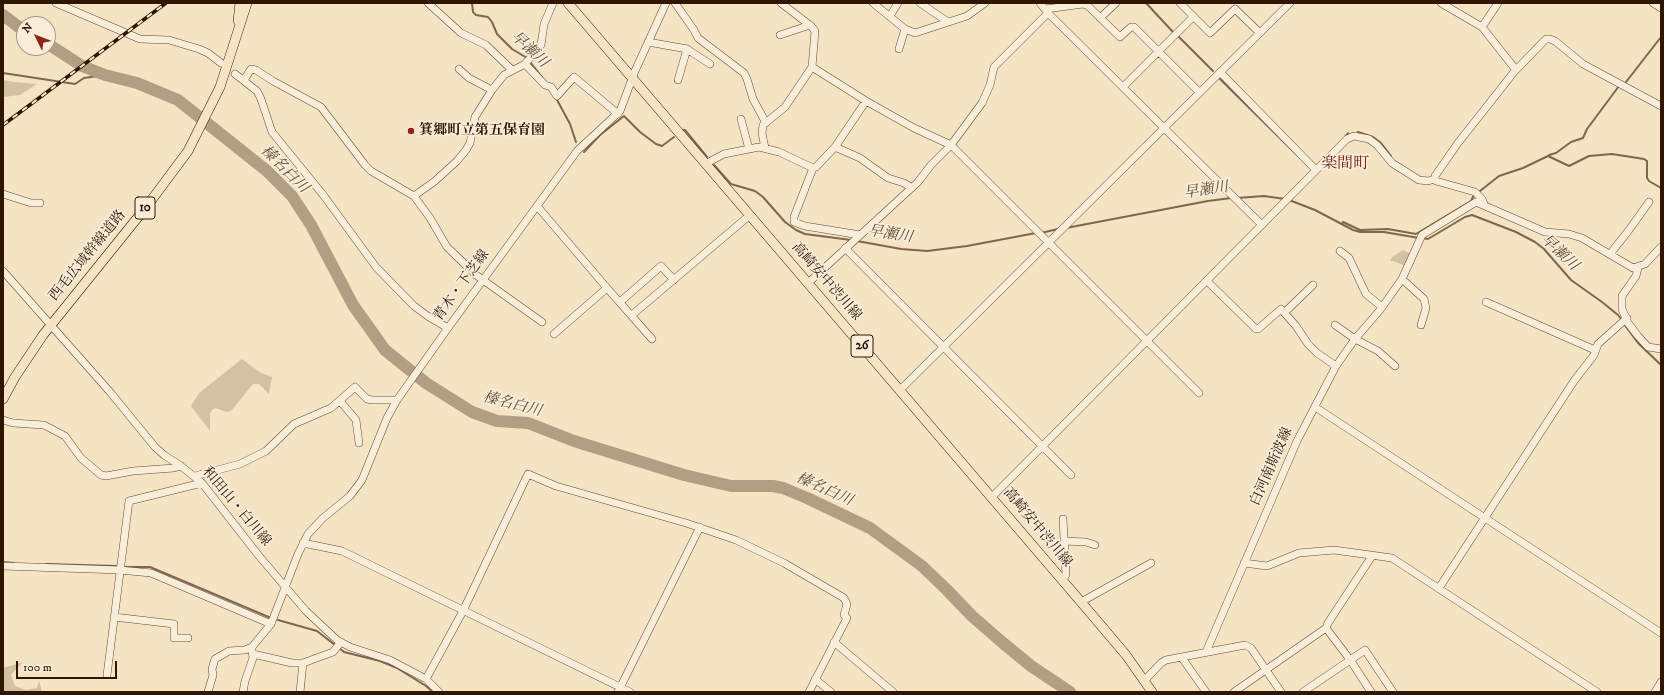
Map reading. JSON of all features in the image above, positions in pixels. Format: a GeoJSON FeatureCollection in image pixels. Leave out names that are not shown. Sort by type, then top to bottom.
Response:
{"type":"FeatureCollection","features":[{"type":"Feature","properties":{"kind":"main road","name":"西毛広域幹線道路"},"geometry":{"type":"LineString","coordinates":[[235,44],[240,3]]}},
{"type":"Feature","properties":{"kind":"main road","name":"西毛広域幹線道路"},"geometry":{"type":"LineString","coordinates":[[3,399],[26,359],[147,206],[188,151],[220,87],[247,3]]}},
{"type":"Feature","properties":{"kind":"main road","name":"高崎安中渋川線"},"geometry":{"type":"LineString","coordinates":[[568,3],[1081,602],[1145,680],[1152,692]]}},
{"type":"Feature","properties":{"kind":"street"},"geometry":{"type":"LineString","coordinates":[[56,3],[140,39],[169,40],[199,49],[208,53],[221,63]]}},
{"type":"Feature","properties":{"kind":"street"},"geometry":{"type":"LineString","coordinates":[[428,3],[461,33],[486,45],[512,70]]}},
{"type":"Feature","properties":{"kind":"street"},"geometry":{"type":"LineString","coordinates":[[414,196],[435,181],[457,161],[466,150],[470,143],[475,117],[492,90],[504,75],[527,61],[541,45],[544,24],[552,3]]}},
{"type":"Feature","properties":{"kind":"street","name":"青木・下芝線"},"geometry":{"type":"LineString","coordinates":[[272,624],[303,543],[317,524],[350,496],[362,480],[387,418],[397,400],[482,280],[577,151],[618,114],[632,78],[666,3]]}},
{"type":"Feature","properties":{"kind":"street"},"geometry":{"type":"LineString","coordinates":[[675,3],[698,38],[744,72],[753,99],[766,123]]}},
{"type":"Feature","properties":{"kind":"street"},"geometry":{"type":"LineString","coordinates":[[873,3],[914,33],[967,16],[978,6],[986,3]]}},
{"type":"Feature","properties":{"kind":"street"},"geometry":{"type":"LineString","coordinates":[[890,16],[898,3]]}},
{"type":"Feature","properties":{"kind":"street"},"geometry":{"type":"LineString","coordinates":[[920,3],[948,22]]}},
{"type":"Feature","properties":{"kind":"street"},"geometry":{"type":"LineString","coordinates":[[1040,3],[1262,225]]}},
{"type":"Feature","properties":{"kind":"street"},"geometry":{"type":"LineString","coordinates":[[1100,18],[1116,3]]}},
{"type":"Feature","properties":{"kind":"street"},"geometry":{"type":"LineString","coordinates":[[1180,3],[1210,33],[1235,9],[1260,33]]}},
{"type":"Feature","properties":{"kind":"street"},"geometry":{"type":"LineString","coordinates":[[900,390],[1047,240],[1056,234],[1290,3]]}},
{"type":"Feature","properties":{"kind":"street"},"geometry":{"type":"LineString","coordinates":[[1441,3],[1482,27],[1516,70]]}},
{"type":"Feature","properties":{"kind":"street"},"geometry":{"type":"LineString","coordinates":[[1482,27],[1498,3]]}},
{"type":"Feature","properties":{"kind":"street"},"geometry":{"type":"LineString","coordinates":[[1653,3],[1661,8]]}},
{"type":"Feature","properties":{"kind":"street"},"geometry":{"type":"LineString","coordinates":[[765,148],[762,133],[763,125],[784,107],[812,66],[815,31],[786,4]]}},
{"type":"Feature","properties":{"kind":"street"},"geometry":{"type":"LineString","coordinates":[[808,283],[918,182],[931,165],[951,144],[982,103],[990,85],[994,67],[1047,11],[1083,4],[1087,5],[1120,37],[1131,27],[1134,27],[1199,92]]}},
{"type":"Feature","properties":{"kind":"street"},"geometry":{"type":"LineString","coordinates":[[1123,87],[1193,17]]}},
{"type":"Feature","properties":{"kind":"street"},"geometry":{"type":"LineString","coordinates":[[780,36],[810,25]]}},
{"type":"Feature","properties":{"kind":"street"},"geometry":{"type":"LineString","coordinates":[[899,49],[906,28]]}},
{"type":"Feature","properties":{"kind":"street"},"geometry":{"type":"LineString","coordinates":[[992,497],[1347,139],[1358,136],[1373,142],[1392,163],[1419,180],[1428,181],[1434,179],[1458,144],[1516,70],[1542,42],[1550,39],[1583,64],[1651,102],[1661,106]]}},
{"type":"Feature","properties":{"kind":"street"},"geometry":{"type":"LineString","coordinates":[[648,42],[687,49],[710,64]]}},
{"type":"Feature","properties":{"kind":"street"},"geometry":{"type":"LineString","coordinates":[[678,80],[687,49]]}},
{"type":"Feature","properties":{"kind":"street"},"geometry":{"type":"LineString","coordinates":[[527,61],[533,70],[557,96],[574,77],[618,114]]}},
{"type":"Feature","properties":{"kind":"street"},"geometry":{"type":"LineString","coordinates":[[812,66],[866,101],[914,128],[951,144],[1199,393]]}},
{"type":"Feature","properties":{"kind":"street"},"geometry":{"type":"LineString","coordinates":[[244,80],[251,70],[256,70],[321,107],[365,166],[414,196],[430,218],[447,247],[482,280],[542,322]]}},
{"type":"Feature","properties":{"kind":"street"},"geometry":{"type":"LineString","coordinates":[[459,70],[469,78],[492,90]]}},
{"type":"Feature","properties":{"kind":"street"},"geometry":{"type":"LineString","coordinates":[[1220,72],[1316,170]]}},
{"type":"Feature","properties":{"kind":"street"},"geometry":{"type":"LineString","coordinates":[[235,74],[257,91],[272,132],[324,196],[376,267],[414,306],[446,331]]}},
{"type":"Feature","properties":{"kind":"street"},"geometry":{"type":"LineString","coordinates":[[858,236],[805,226],[794,222],[794,217],[813,168],[820,165],[835,147],[866,101]]}},
{"type":"Feature","properties":{"kind":"street"},"geometry":{"type":"LineString","coordinates":[[741,119],[749,149]]}},
{"type":"Feature","properties":{"kind":"street"},"geometry":{"type":"LineString","coordinates":[[705,164],[724,154],[759,147],[779,152],[813,168]]}},
{"type":"Feature","properties":{"kind":"street"},"geometry":{"type":"LineString","coordinates":[[835,147],[860,158],[888,178],[904,183],[912,188]]}},
{"type":"Feature","properties":{"kind":"street"},"geometry":{"type":"LineString","coordinates":[[1434,179],[1436,181],[1475,192],[1482,199],[1484,204],[1545,232],[1569,234],[1582,238],[1610,254],[1626,266],[1638,268],[1645,264],[1661,247]]}},
{"type":"Feature","properties":{"kind":"street"},"geometry":{"type":"LineString","coordinates":[[3,194],[31,203],[40,204]]}},
{"type":"Feature","properties":{"kind":"street","name":"白河南斯波線"},"geometry":{"type":"LineString","coordinates":[[1206,652],[1297,441],[1336,366],[1402,279],[1422,235],[1473,203],[1476,202],[1484,204]]}},
{"type":"Feature","properties":{"kind":"street"},"geometry":{"type":"LineString","coordinates":[[1610,254],[1649,202]]}},
{"type":"Feature","properties":{"kind":"street"},"geometry":{"type":"LineString","coordinates":[[537,206],[652,338]]}},
{"type":"Feature","properties":{"kind":"street"},"geometry":{"type":"LineString","coordinates":[[632,315],[750,215]]}},
{"type":"Feature","properties":{"kind":"street"},"geometry":{"type":"LineString","coordinates":[[847,247],[943,347],[1071,475]]}},
{"type":"Feature","properties":{"kind":"street"},"geometry":{"type":"LineString","coordinates":[[1340,251],[1349,258],[1366,294],[1382,306]]}},
{"type":"Feature","properties":{"kind":"street"},"geometry":{"type":"LineString","coordinates":[[620,302],[662,266],[674,280]]}},
{"type":"Feature","properties":{"kind":"street"},"geometry":{"type":"LineString","coordinates":[[1638,268],[1636,276],[1622,296],[1624,321],[1628,323],[1648,347],[1661,349]]}},
{"type":"Feature","properties":{"kind":"street","name":"和田山・白川線"},"geometry":{"type":"LineString","coordinates":[[3,271],[110,392],[154,448],[195,476],[202,483],[259,556],[306,611],[340,643],[390,660],[426,679],[440,692]]}},
{"type":"Feature","properties":{"kind":"street"},"geometry":{"type":"LineString","coordinates":[[1402,279],[1424,299],[1426,308],[1421,325]]}},
{"type":"Feature","properties":{"kind":"street"},"geometry":{"type":"LineString","coordinates":[[1207,281],[1256,329],[1258,329],[1281,308],[1308,344],[1317,353],[1336,366]]}},
{"type":"Feature","properties":{"kind":"street"},"geometry":{"type":"LineString","coordinates":[[1284,312],[1313,286]]}},
{"type":"Feature","properties":{"kind":"street"},"geometry":{"type":"LineString","coordinates":[[554,334],[607,288]]}},
{"type":"Feature","properties":{"kind":"street"},"geometry":{"type":"LineString","coordinates":[[1486,302],[1595,350]]}},
{"type":"Feature","properties":{"kind":"street"},"geometry":{"type":"LineString","coordinates":[[1439,588],[1574,381],[1594,355],[1598,344],[1624,321]]}},
{"type":"Feature","properties":{"kind":"street"},"geometry":{"type":"LineString","coordinates":[[1335,325],[1355,339],[1378,351],[1395,366]]}},
{"type":"Feature","properties":{"kind":"street"},"geometry":{"type":"LineString","coordinates":[[195,476],[240,464],[266,451],[294,424],[331,408],[355,387],[367,399],[397,400]]}},
{"type":"Feature","properties":{"kind":"street"},"geometry":{"type":"LineString","coordinates":[[340,400],[356,420],[359,443]]}},
{"type":"Feature","properties":{"kind":"street"},"geometry":{"type":"LineString","coordinates":[[1315,407],[1661,633]]}},
{"type":"Feature","properties":{"kind":"street"},"geometry":{"type":"LineString","coordinates":[[3,420],[13,423],[44,425],[65,436],[81,458],[101,475],[106,476],[133,471],[174,468],[181,466]]}},
{"type":"Feature","properties":{"kind":"street"},"geometry":{"type":"LineString","coordinates":[[426,679],[463,611],[528,474],[556,486],[700,527],[748,545],[784,563],[844,598],[847,604],[844,615],[847,618],[809,692]]}},
{"type":"Feature","properties":{"kind":"street"},"geometry":{"type":"LineString","coordinates":[[107,675],[130,500],[202,483]]}},
{"type":"Feature","properties":{"kind":"street"},"geometry":{"type":"LineString","coordinates":[[1062,580],[1066,575],[1063,519]]}},
{"type":"Feature","properties":{"kind":"street"},"geometry":{"type":"LineString","coordinates":[[619,690],[700,527]]}},
{"type":"Feature","properties":{"kind":"street"},"geometry":{"type":"LineString","coordinates":[[1064,541],[1086,542],[1095,545]]}},
{"type":"Feature","properties":{"kind":"street"},"geometry":{"type":"LineString","coordinates":[[303,543],[342,551],[619,690],[630,692]]}},
{"type":"Feature","properties":{"kind":"street"},"geometry":{"type":"LineString","coordinates":[[1244,563],[1267,566],[1298,553],[1334,550],[1392,558],[1597,692]]}},
{"type":"Feature","properties":{"kind":"street"},"geometry":{"type":"LineString","coordinates":[[1234,692],[1326,628],[1372,556]]}},
{"type":"Feature","properties":{"kind":"street"},"geometry":{"type":"LineString","coordinates":[[1081,602],[1151,563]]}},
{"type":"Feature","properties":{"kind":"street"},"geometry":{"type":"LineString","coordinates":[[3,566],[120,570],[151,573],[272,624],[252,650]]}},
{"type":"Feature","properties":{"kind":"street"},"geometry":{"type":"LineString","coordinates":[[114,617],[174,624],[174,638],[188,638]]}},
{"type":"Feature","properties":{"kind":"street"},"geometry":{"type":"LineString","coordinates":[[1326,628],[1351,661],[1371,692]]}},
{"type":"Feature","properties":{"kind":"street"},"geometry":{"type":"LineString","coordinates":[[834,642],[893,692]]}},
{"type":"Feature","properties":{"kind":"street"},"geometry":{"type":"LineString","coordinates":[[208,692],[213,675],[212,669],[215,659],[230,651],[252,650],[292,663],[303,662],[334,650],[340,643]]}},
{"type":"Feature","properties":{"kind":"street"},"geometry":{"type":"LineString","coordinates":[[1145,680],[1161,663],[1166,660],[1182,658],[1245,644],[1248,645],[1281,692]]}},
{"type":"Feature","properties":{"kind":"street"},"geometry":{"type":"LineString","coordinates":[[243,692],[244,681],[254,658],[252,650]]}},
{"type":"Feature","properties":{"kind":"street"},"geometry":{"type":"LineString","coordinates":[[1303,692],[1351,661],[1365,650],[1393,692]]}},
{"type":"Feature","properties":{"kind":"street"},"geometry":{"type":"LineString","coordinates":[[1182,658],[1206,692]]}},
{"type":"Feature","properties":{"kind":"street"},"geometry":{"type":"LineString","coordinates":[[300,692],[303,662]]}},
{"type":"Feature","properties":{"kind":"street"},"geometry":{"type":"LineString","coordinates":[[815,680],[831,692]]}},
{"type":"Feature","properties":{"kind":"street"},"geometry":{"type":"LineString","coordinates":[[1655,692],[1661,682]]}},
{"type":"Feature","properties":{"kind":"shaded area"},"geometry":{"type":"Polygon","coordinates":[[[3,80],[37,84],[20,95],[3,97],[3,80]]]}},
{"type":"Feature","properties":{"kind":"shaded area"},"geometry":{"type":"Polygon","coordinates":[[[1403,250],[1411,254],[1405,266],[1390,261],[1392,257],[1403,250]]]}},
{"type":"Feature","properties":{"kind":"shaded area"},"geometry":{"type":"Polygon","coordinates":[[[242,359],[261,373],[272,377],[269,394],[259,384],[253,384],[231,411],[227,412],[215,408],[212,410],[210,414],[210,431],[191,406],[199,393],[242,359]]]}},
{"type":"Feature","properties":{"kind":"shaded area"},"geometry":{"type":"Polygon","coordinates":[[[23,662],[11,675],[15,686],[26,690],[37,688],[39,680],[42,692],[3,692],[3,668],[23,662]]]}},
{"type":"Feature","properties":{"kind":"waterway","name":"早瀬川"},"geometry":{"type":"LineString","coordinates":[[472,3],[473,12],[476,15],[488,17],[497,34],[512,49],[527,58],[545,81]]}},
{"type":"Feature","properties":{"kind":"waterway"},"geometry":{"type":"LineString","coordinates":[[1146,3],[1173,32]]}},
{"type":"Feature","properties":{"kind":"waterway","name":"榛名白川"},"geometry":{"type":"LineString","coordinates":[[3,15],[16,25]]}},
{"type":"Feature","properties":{"kind":"waterway"},"geometry":{"type":"LineString","coordinates":[[1178,36],[1213,71]]}},
{"type":"Feature","properties":{"kind":"waterway"},"geometry":{"type":"LineString","coordinates":[[1626,82],[1661,37]]}},
{"type":"Feature","properties":{"kind":"waterway","name":"榛名白川"},"geometry":{"type":"LineString","coordinates":[[56,49],[82,66],[105,75],[137,83],[178,100],[267,171],[292,196],[311,225],[353,305],[385,350],[426,383],[472,412],[497,421],[528,423],[574,441],[684,475],[731,486],[773,486],[783,488],[870,528],[922,566],[972,616],[1031,666],[1070,692]]}},
{"type":"Feature","properties":{"kind":"waterway"},"geometry":{"type":"LineString","coordinates":[[3,73],[75,84],[84,78],[105,75]]}},
{"type":"Feature","properties":{"kind":"waterway"},"geometry":{"type":"LineString","coordinates":[[1220,79],[1297,155]]}},
{"type":"Feature","properties":{"kind":"waterway"},"geometry":{"type":"LineString","coordinates":[[1549,155],[1556,153],[1571,142],[1583,138],[1587,129],[1619,86]]}},
{"type":"Feature","properties":{"kind":"waterway","name":"早瀬川"},"geometry":{"type":"LineString","coordinates":[[556,98],[570,124],[576,142]]}},
{"type":"Feature","properties":{"kind":"waterway","name":"早瀬川"},"geometry":{"type":"LineString","coordinates":[[584,152],[600,135],[624,116],[640,132],[656,144],[662,146],[674,137]]}},
{"type":"Feature","properties":{"kind":"waterway","name":"早瀬川"},"geometry":{"type":"LineString","coordinates":[[682,130],[685,130],[707,157]]}},
{"type":"Feature","properties":{"kind":"waterway"},"geometry":{"type":"LineString","coordinates":[[1358,132],[1373,137],[1381,143],[1391,156]]}},
{"type":"Feature","properties":{"kind":"waterway"},"geometry":{"type":"LineString","coordinates":[[1345,137],[1348,133]]}},
{"type":"Feature","properties":{"kind":"waterway"},"geometry":{"type":"LineString","coordinates":[[1480,191],[1499,176],[1523,168],[1548,156],[1569,166],[1589,156],[1612,154],[1644,159],[1647,161],[1647,178],[1649,181],[1661,188]]}},
{"type":"Feature","properties":{"kind":"waterway","name":"早瀬川"},"geometry":{"type":"LineString","coordinates":[[714,165],[731,184],[755,191],[763,197],[785,222],[796,230],[805,234],[851,240]]}},
{"type":"Feature","properties":{"kind":"waterway","name":"早瀬川"},"geometry":{"type":"LineString","coordinates":[[1342,224],[1343,222],[1360,230],[1388,229],[1416,234],[1471,201],[1474,195],[1473,194]]}},
{"type":"Feature","properties":{"kind":"waterway","name":"早瀬川"},"geometry":{"type":"LineString","coordinates":[[1237,198],[1264,196],[1285,199]]}},
{"type":"Feature","properties":{"kind":"waterway","name":"早瀬川"},"geometry":{"type":"LineString","coordinates":[[1066,228],[1231,198]]}},
{"type":"Feature","properties":{"kind":"waterway","name":"早瀬川"},"geometry":{"type":"LineString","coordinates":[[1289,200],[1315,210],[1353,230],[1360,232],[1384,232],[1419,238]]}},
{"type":"Feature","properties":{"kind":"waterway","name":"早瀬川"},"geometry":{"type":"LineString","coordinates":[[1423,238],[1428,239],[1465,217],[1472,215],[1516,232],[1535,242],[1544,249],[1571,280],[1602,302],[1622,320]]}},
{"type":"Feature","properties":{"kind":"waterway","name":"早瀬川"},"geometry":{"type":"LineString","coordinates":[[1041,233],[1058,229]]}},
{"type":"Feature","properties":{"kind":"waterway","name":"早瀬川"},"geometry":{"type":"LineString","coordinates":[[857,241],[901,249],[927,251],[967,246],[1036,233]]}},
{"type":"Feature","properties":{"kind":"waterway","name":"早瀬川"},"geometry":{"type":"LineString","coordinates":[[1624,324],[1638,343],[1661,365]]}},
{"type":"Feature","properties":{"kind":"waterway"},"geometry":{"type":"LineString","coordinates":[[3,562],[14,563]]}},
{"type":"Feature","properties":{"kind":"waterway"},"geometry":{"type":"LineString","coordinates":[[46,564],[116,566]]}},
{"type":"Feature","properties":{"kind":"waterway"},"geometry":{"type":"LineString","coordinates":[[126,567],[150,567],[271,618]]}},
{"type":"Feature","properties":{"kind":"waterway"},"geometry":{"type":"LineString","coordinates":[[278,620],[317,631],[344,652],[380,661],[397,668],[433,692]]}},
{"type":"Feature","properties":{"kind":"railway"},"geometry":{"type":"LineString","coordinates":[[3,125],[166,3]]}},
{"type":"Feature","properties":{"kind":"place","name":"箕郷町立第五保育園"},"geometry":{"type":"Point","coordinates":[411,131]}},
{"type":"Feature","properties":{"kind":"district","name":"楽間町"},"geometry":{"type":"Point","coordinates":[1345,165]}}]}
